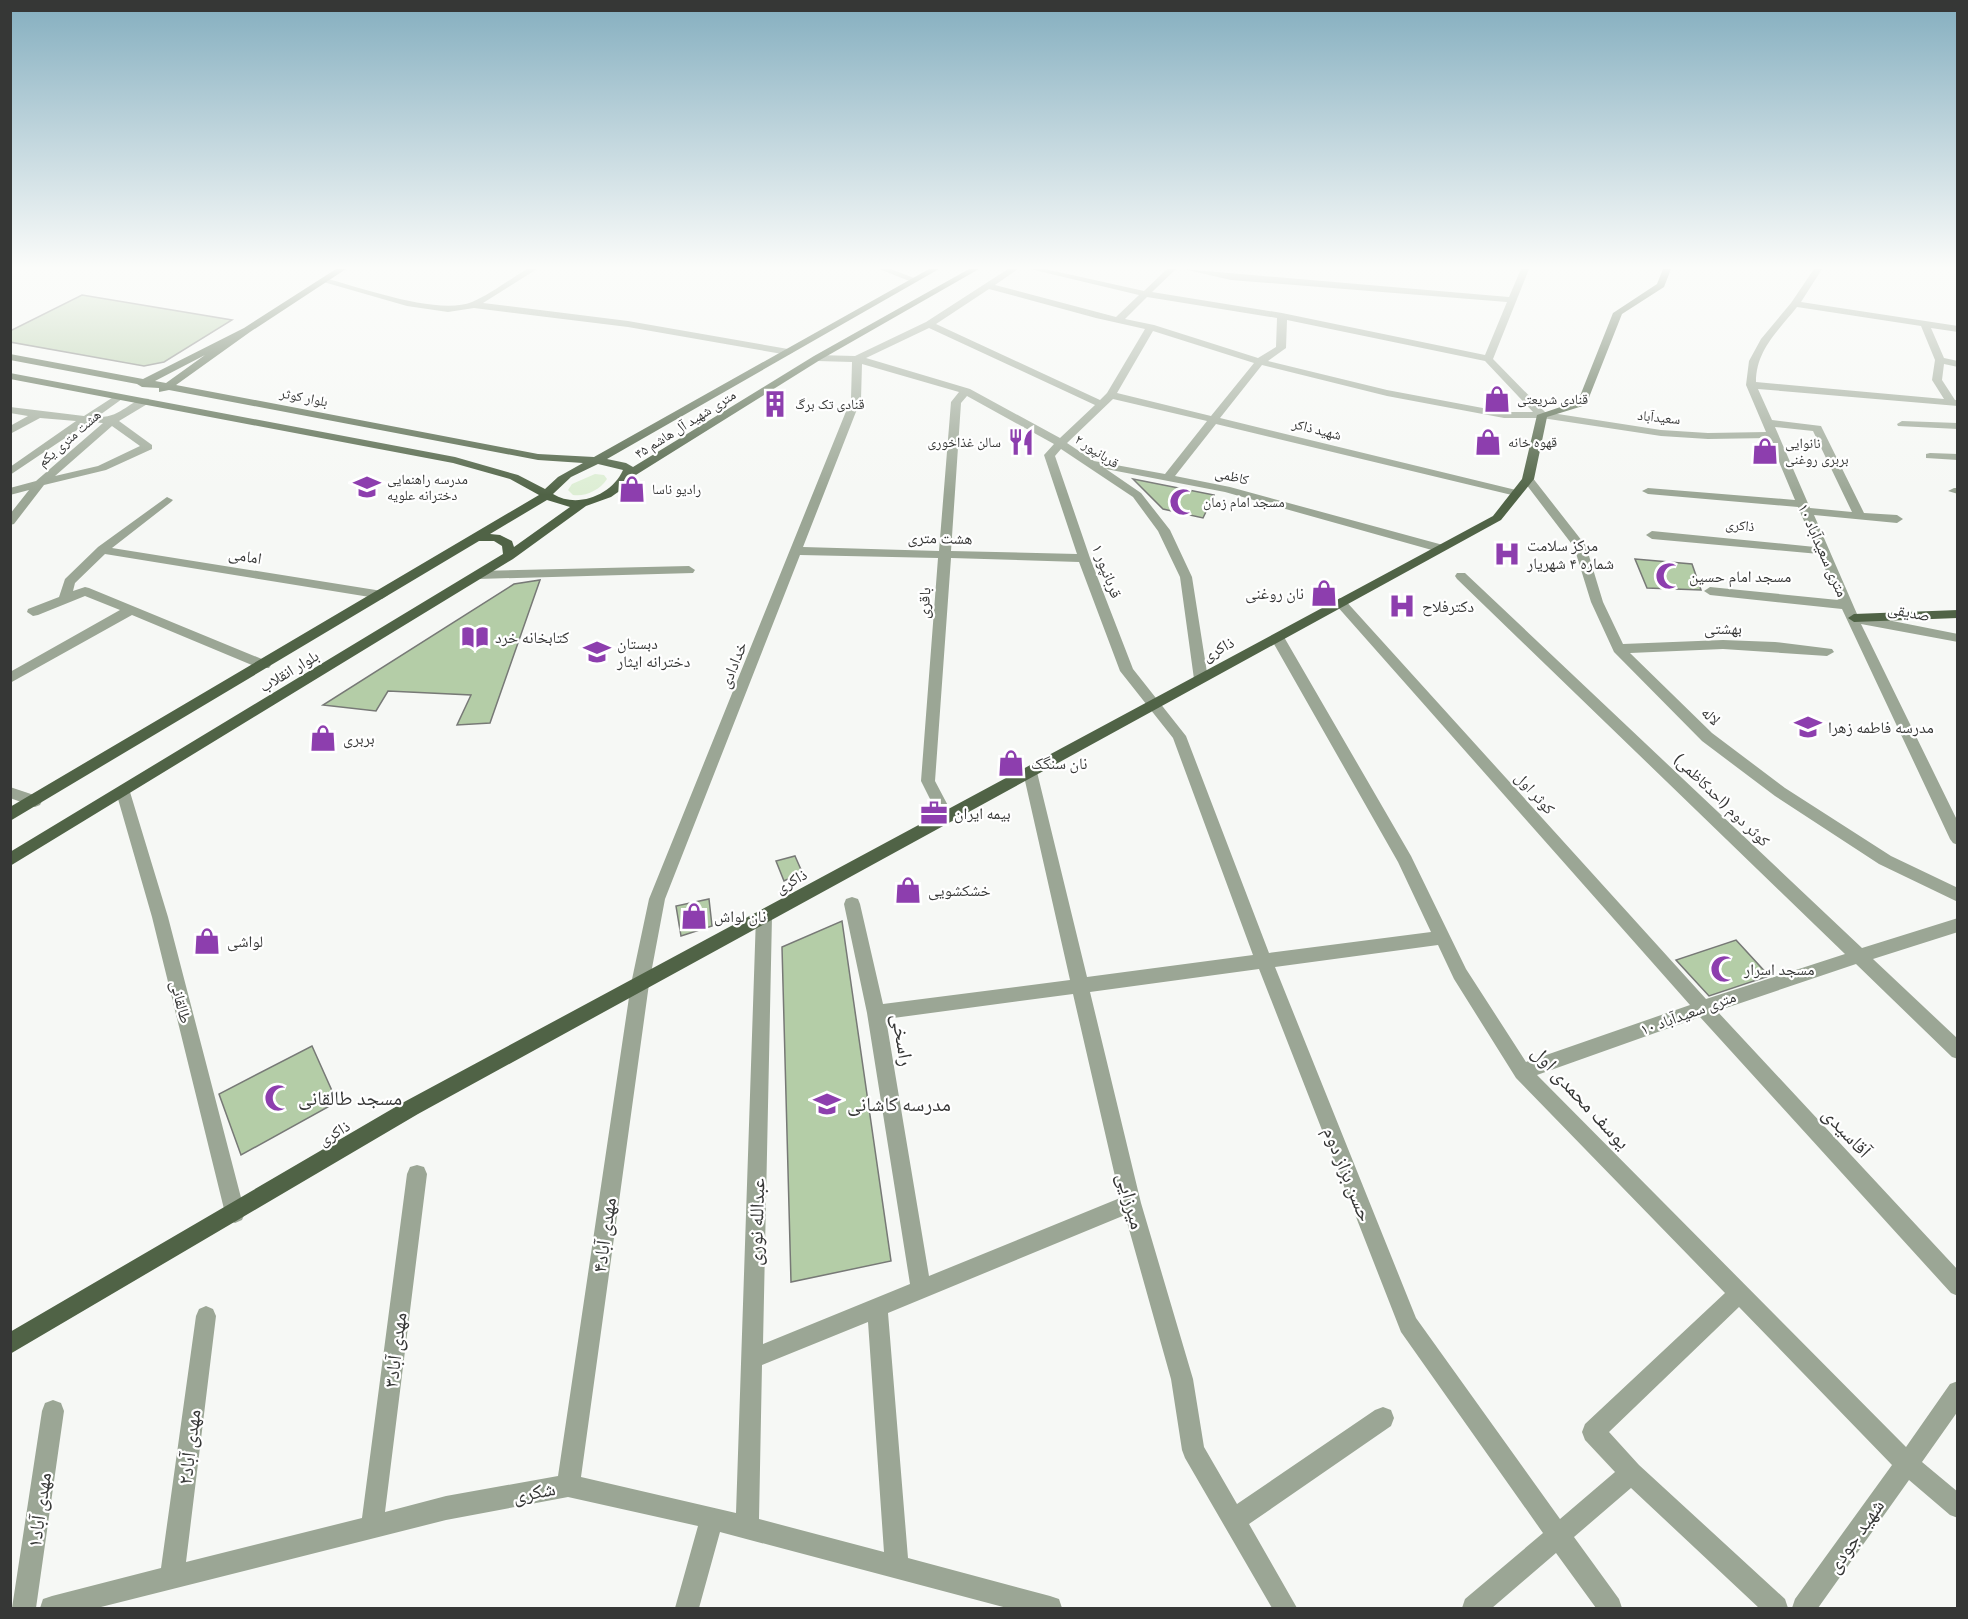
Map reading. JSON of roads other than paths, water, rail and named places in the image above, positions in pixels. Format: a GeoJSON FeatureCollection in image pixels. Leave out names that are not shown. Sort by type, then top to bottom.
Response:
{"type":"FeatureCollection","features":[{"type":"Feature","properties":{"kind":"main road"},"geometry":{"type":"LineString","coordinates":[[118,397],[218,345]]}},
{"type":"Feature","properties":{"kind":"main road"},"geometry":{"type":"LineString","coordinates":[[145,401],[226,345]]}},
{"type":"Feature","properties":{"kind":"main road","name":"۴۵ متری شهید آل هاشم"},"geometry":{"type":"LineString","coordinates":[[547,495],[552,487],[566,476],[801,345]]}},
{"type":"Feature","properties":{"kind":"main road","name":"۴۵ متری شهید آل هاشم"},"geometry":{"type":"LineString","coordinates":[[581,505],[616,487],[627,476],[841,345]]}},
{"type":"Feature","properties":{"kind":"main road"},"geometry":{"type":"LineString","coordinates":[[1542,416],[1582,404],[1606,345]]}},
{"type":"Feature","properties":{"kind":"main road","name":"بلوار کوثر"},"geometry":{"type":"LineString","coordinates":[[10,357],[538,457],[593,462],[609,461],[623,464],[629,469],[627,476]]}},
{"type":"Feature","properties":{"kind":"main road"},"geometry":{"type":"LineString","coordinates":[[10,376],[455,460],[514,477],[564,505],[581,505]]}},
{"type":"Feature","properties":{"kind":"main road","name":"ذاکری"},"geometry":{"type":"LineString","coordinates":[[10,1344],[411,1108],[1497,518],[1528,478],[1542,416]]}},
{"type":"Feature","properties":{"kind":"main road"},"geometry":{"type":"LineString","coordinates":[[388,447],[406,431]]}},
{"type":"Feature","properties":{"kind":"main road","name":"بلوار انقلاب"},"geometry":{"type":"LineString","coordinates":[[10,815],[547,495]]}},
{"type":"Feature","properties":{"kind":"main road","name":"بلوار انقلاب"},"geometry":{"type":"LineString","coordinates":[[10,860],[509,556],[581,505]]}},
{"type":"Feature","properties":{"kind":"main road"},"geometry":{"type":"LineString","coordinates":[[479,537],[496,538],[508,544],[509,556]]}},
{"type":"Feature","properties":{"kind":"main road"},"geometry":{"type":"LineString","coordinates":[[1854,618],[1958,614]]}},
{"type":"Feature","properties":{"kind":"street"},"geometry":{"type":"LineString","coordinates":[[745,345],[788,352]]}},
{"type":"Feature","properties":{"kind":"street"},"geometry":{"type":"LineString","coordinates":[[817,358],[857,359],[887,345]]}},
{"type":"Feature","properties":{"kind":"street"},"geometry":{"type":"LineString","coordinates":[[973,345],[1101,404]]}},
{"type":"Feature","properties":{"kind":"street"},"geometry":{"type":"LineString","coordinates":[[1058,444],[1111,395],[1141,345]]}},
{"type":"Feature","properties":{"kind":"street","name":"سعیدآباد"},"geometry":{"type":"LineString","coordinates":[[1207,345],[1260,361],[1387,393],[1504,415],[1542,416],[1661,433],[1708,436],[1773,435]]}},
{"type":"Feature","properties":{"kind":"street"},"geometry":{"type":"LineString","coordinates":[[1168,478],[1260,361],[1281,348],[1281,345]]}},
{"type":"Feature","properties":{"kind":"street"},"geometry":{"type":"LineString","coordinates":[[1419,345],[1488,359],[1542,416]]}},
{"type":"Feature","properties":{"kind":"street"},"geometry":{"type":"LineString","coordinates":[[1488,359],[1493,345]]}},
{"type":"Feature","properties":{"kind":"street"},"geometry":{"type":"LineString","coordinates":[[1763,345],[1756,354],[1750,370],[1751,385],[1954,402]]}},
{"type":"Feature","properties":{"kind":"street"},"geometry":{"type":"LineString","coordinates":[[1933,345],[1940,360],[1937,380],[1954,402]]}},
{"type":"Feature","properties":{"kind":"street","name":"قربانپور ۲"},"geometry":{"type":"LineString","coordinates":[[857,359],[966,391],[1040,430],[1137,495],[1164,530],[1186,577],[1201,679]]}},
{"type":"Feature","properties":{"kind":"street","name":"خدادادی"},"geometry":{"type":"LineString","coordinates":[[640,984],[657,899],[856,399],[857,359]]}},
{"type":"Feature","properties":{"kind":"street"},"geometry":{"type":"LineString","coordinates":[[1940,360],[1958,364]]}},
{"type":"Feature","properties":{"kind":"street","name":"۱۰ متری سعیدآباد"},"geometry":{"type":"LineString","coordinates":[[1751,385],[1870,658],[1958,839]]}},
{"type":"Feature","properties":{"kind":"street","name":"باقری"},"geometry":{"type":"LineString","coordinates":[[946,817],[928,781],[956,402],[966,391]]}},
{"type":"Feature","properties":{"kind":"street","name":"شهید ذاکر"},"geometry":{"type":"LineString","coordinates":[[1111,395],[1516,493]]}},
{"type":"Feature","properties":{"kind":"street"},"geometry":{"type":"LineString","coordinates":[[10,472],[118,397]]}},
{"type":"Feature","properties":{"kind":"street","name":"هشت متری یکم"},"geometry":{"type":"LineString","coordinates":[[10,492],[40,483],[112,421],[145,401]]}},
{"type":"Feature","properties":{"kind":"street"},"geometry":{"type":"LineString","coordinates":[[10,410],[38,415],[112,421],[148,447],[102,468],[40,483],[10,522]]}},
{"type":"Feature","properties":{"kind":"street"},"geometry":{"type":"LineString","coordinates":[[10,431],[38,415]]}},
{"type":"Feature","properties":{"kind":"street"},"geometry":{"type":"LineString","coordinates":[[1768,423],[1817,428],[1860,516]]}},
{"type":"Feature","properties":{"kind":"street"},"geometry":{"type":"LineString","coordinates":[[1902,424],[1958,426]]}},
{"type":"Feature","properties":{"kind":"street","name":"قربانپور ۱"},"geometry":{"type":"LineString","coordinates":[[1058,444],[1050,455],[1084,558],[1127,671],[1154,704]]}},
{"type":"Feature","properties":{"kind":"street"},"geometry":{"type":"LineString","coordinates":[[1930,456],[1958,457]]}},
{"type":"Feature","properties":{"kind":"street","name":"کاظمی"},"geometry":{"type":"LineString","coordinates":[[1085,462],[1226,489],[1439,548]]}},
{"type":"Feature","properties":{"kind":"street","name":"لاله"},"geometry":{"type":"LineString","coordinates":[[1528,478],[1580,546],[1597,602],[1619,649],[1707,737],[1780,792],[1885,860],[1958,896]]}},
{"type":"Feature","properties":{"kind":"street"},"geometry":{"type":"LineString","coordinates":[[1648,490],[1897,519]]}},
{"type":"Feature","properties":{"kind":"street"},"geometry":{"type":"LineString","coordinates":[[65,598],[69,582],[102,550],[167,500]]}},
{"type":"Feature","properties":{"kind":"street","name":"ذاکری"},"geometry":{"type":"LineString","coordinates":[[1652,536],[1824,551]]}},
{"type":"Feature","properties":{"kind":"street","name":"امامی"},"geometry":{"type":"LineString","coordinates":[[102,550],[382,595]]}},
{"type":"Feature","properties":{"kind":"street","name":"هشت متری"},"geometry":{"type":"LineString","coordinates":[[796,551],[1084,558]]}},
{"type":"Feature","properties":{"kind":"street"},"geometry":{"type":"LineString","coordinates":[[478,575],[689,570]]}},
{"type":"Feature","properties":{"kind":"street","name":"کوثر دوم (احدکاظمی)"},"geometry":{"type":"LineString","coordinates":[[1461,576],[1958,1052]]}},
{"type":"Feature","properties":{"kind":"street"},"geometry":{"type":"LineString","coordinates":[[33,612],[85,591],[264,665]]}},
{"type":"Feature","properties":{"kind":"street"},"geometry":{"type":"LineString","coordinates":[[1710,591],[1847,604]]}},
{"type":"Feature","properties":{"kind":"street","name":"کوثر اول"},"geometry":{"type":"LineString","coordinates":[[1340,602],[1703,1008]]}},
{"type":"Feature","properties":{"kind":"street"},"geometry":{"type":"LineString","coordinates":[[10,678],[131,610]]}},
{"type":"Feature","properties":{"kind":"street","name":"صدیقی"},"geometry":{"type":"LineString","coordinates":[[1854,618],[1958,638]]}},
{"type":"Feature","properties":{"kind":"street","name":"یوسف محمدی اول"},"geometry":{"type":"LineString","coordinates":[[1277,637],[1406,860],[1460,974],[1522,1072],[1906,1463],[1958,1507]]}},
{"type":"Feature","properties":{"kind":"street","name":"بهشتی"},"geometry":{"type":"LineString","coordinates":[[1619,649],[1721,643],[1827,652]]}},
{"type":"Feature","properties":{"kind":"street","name":"حسن بزاز دوم"},"geometry":{"type":"LineString","coordinates":[[1154,704],[1179,736],[1264,962],[1408,1324],[1610,1608]]}},
{"type":"Feature","properties":{"kind":"street","name":"میرزایی"},"geometry":{"type":"LineString","coordinates":[[1030,772],[1131,1203],[1182,1379],[1193,1450],[1285,1608]]}},
{"type":"Feature","properties":{"kind":"street"},"geometry":{"type":"LineString","coordinates":[[10,792],[35,801]]}},
{"type":"Feature","properties":{"kind":"street","name":"طالقانی"},"geometry":{"type":"LineString","coordinates":[[123,792],[160,917],[235,1213]]}},
{"type":"Feature","properties":{"kind":"street","name":"راسخی"},"geometry":{"type":"LineString","coordinates":[[852,904],[876,1013],[921,1290]]}},
{"type":"Feature","properties":{"kind":"street","name":"عبدالله نوری"},"geometry":{"type":"LineString","coordinates":[[747,1527],[764,916]]}},
{"type":"Feature","properties":{"kind":"street","name":"۱۰ متری سعیدآباد"},"geometry":{"type":"LineString","coordinates":[[1522,1072],[1703,1008],[1958,925]]}},
{"type":"Feature","properties":{"kind":"street"},"geometry":{"type":"LineString","coordinates":[[876,1013],[1442,938]]}},
{"type":"Feature","properties":{"kind":"street","name":"مهدی آباد۴"},"geometry":{"type":"LineString","coordinates":[[568,1485],[640,984]]}},
{"type":"Feature","properties":{"kind":"street","name":"آقاسیدی"},"geometry":{"type":"LineString","coordinates":[[1703,1008],[1958,1286]]}},
{"type":"Feature","properties":{"kind":"street","name":"مهدی آباد۳"},"geometry":{"type":"LineString","coordinates":[[372,1527],[417,1174]]}},
{"type":"Feature","properties":{"kind":"street"},"geometry":{"type":"LineString","coordinates":[[752,1359],[1131,1203]]}},
{"type":"Feature","properties":{"kind":"street"},"geometry":{"type":"LineString","coordinates":[[1739,1293],[1593,1432],[1631,1473],[1776,1608]]}},
{"type":"Feature","properties":{"kind":"street"},"geometry":{"type":"LineString","coordinates":[[877,1308],[897,1568]]}},
{"type":"Feature","properties":{"kind":"street","name":"مهدی آباد۲"},"geometry":{"type":"LineString","coordinates":[[172,1578],[206,1316]]}},
{"type":"Feature","properties":{"kind":"street","name":"شهید جودی"},"geometry":{"type":"LineString","coordinates":[[1804,1608],[1958,1392]]}},
{"type":"Feature","properties":{"kind":"street","name":"مهدی آباد۱"},"geometry":{"type":"LineString","coordinates":[[24,1608],[53,1410]]}},
{"type":"Feature","properties":{"kind":"street"},"geometry":{"type":"LineString","coordinates":[[1233,1520],[1383,1418]]}},
{"type":"Feature","properties":{"kind":"street"},"geometry":{"type":"LineString","coordinates":[[1474,1608],[1631,1473]]}},
{"type":"Feature","properties":{"kind":"street","name":"شکری"},"geometry":{"type":"LineString","coordinates":[[52,1608],[446,1508],[568,1485],[712,1518],[1050,1608]]}},
{"type":"Feature","properties":{"kind":"street"},"geometry":{"type":"LineString","coordinates":[[687,1608],[712,1518]]}},
{"type":"Feature","properties":{"kind":"place","name":"قنادی شریعتی"},"geometry":{"type":"Point","coordinates":[1497,399]}},
{"type":"Feature","properties":{"kind":"place","name":"قنادی تک برگ"},"geometry":{"type":"Point","coordinates":[775,404]}},
{"type":"Feature","properties":{"kind":"place","name":"سالن غذاخوری"},"geometry":{"type":"Point","coordinates":[1021,442]}},
{"type":"Feature","properties":{"kind":"place","name":"قهوه خانه"},"geometry":{"type":"Point","coordinates":[1488,442]}},
{"type":"Feature","properties":{"kind":"place","name":"نانوایی بربری روغنی"},"geometry":{"type":"Point","coordinates":[1765,451]}},
{"type":"Feature","properties":{"kind":"place","name":"مدرسه راهنمایی دخترانه علویه"},"geometry":{"type":"Point","coordinates":[367,487]}},
{"type":"Feature","properties":{"kind":"place","name":"رادیو ناسا"},"geometry":{"type":"Point","coordinates":[632,489]}},
{"type":"Feature","properties":{"kind":"place","name":"مسجد امام زمان"},"geometry":{"type":"Point","coordinates":[1183,502]}},
{"type":"Feature","properties":{"kind":"place","name":"مرکز سلامت شماره ۴ شهریار"},"geometry":{"type":"Point","coordinates":[1507,554]}},
{"type":"Feature","properties":{"kind":"place","name":"مسجد امام حسین"},"geometry":{"type":"Point","coordinates":[1669,576]}},
{"type":"Feature","properties":{"kind":"place","name":"نان روغنی"},"geometry":{"type":"Point","coordinates":[1324,593]}},
{"type":"Feature","properties":{"kind":"place","name":"دکترفلاح"},"geometry":{"type":"Point","coordinates":[1402,606]}},
{"type":"Feature","properties":{"kind":"place","name":"کتابخانه خرد"},"geometry":{"type":"Point","coordinates":[475,637]}},
{"type":"Feature","properties":{"kind":"place","name":"دبستان دخترانه ایثار"},"geometry":{"type":"Point","coordinates":[597,652]}},
{"type":"Feature","properties":{"kind":"place","name":"مدرسه فاطمه زهرا"},"geometry":{"type":"Point","coordinates":[1808,727]}},
{"type":"Feature","properties":{"kind":"place","name":"بربری"},"geometry":{"type":"Point","coordinates":[323,738]}},
{"type":"Feature","properties":{"kind":"place","name":"نان سنگک"},"geometry":{"type":"Point","coordinates":[1011,763]}},
{"type":"Feature","properties":{"kind":"place","name":"بیمه ایران"},"geometry":{"type":"Point","coordinates":[934,813]}},
{"type":"Feature","properties":{"kind":"place","name":"خشکشویی"},"geometry":{"type":"Point","coordinates":[908,890]}},
{"type":"Feature","properties":{"kind":"place","name":"نان لواش"},"geometry":{"type":"Point","coordinates":[694,916]}},
{"type":"Feature","properties":{"kind":"place","name":"لواشی"},"geometry":{"type":"Point","coordinates":[207,941]}},
{"type":"Feature","properties":{"kind":"place","name":"مسجد اسرار"},"geometry":{"type":"Point","coordinates":[1724,969]}},
{"type":"Feature","properties":{"kind":"place","name":"مسجد طالقانی"},"geometry":{"type":"Point","coordinates":[278,1098]}},
{"type":"Feature","properties":{"kind":"place","name":"مدرسه کاشانی"},"geometry":{"type":"Point","coordinates":[827,1104]}}]}
